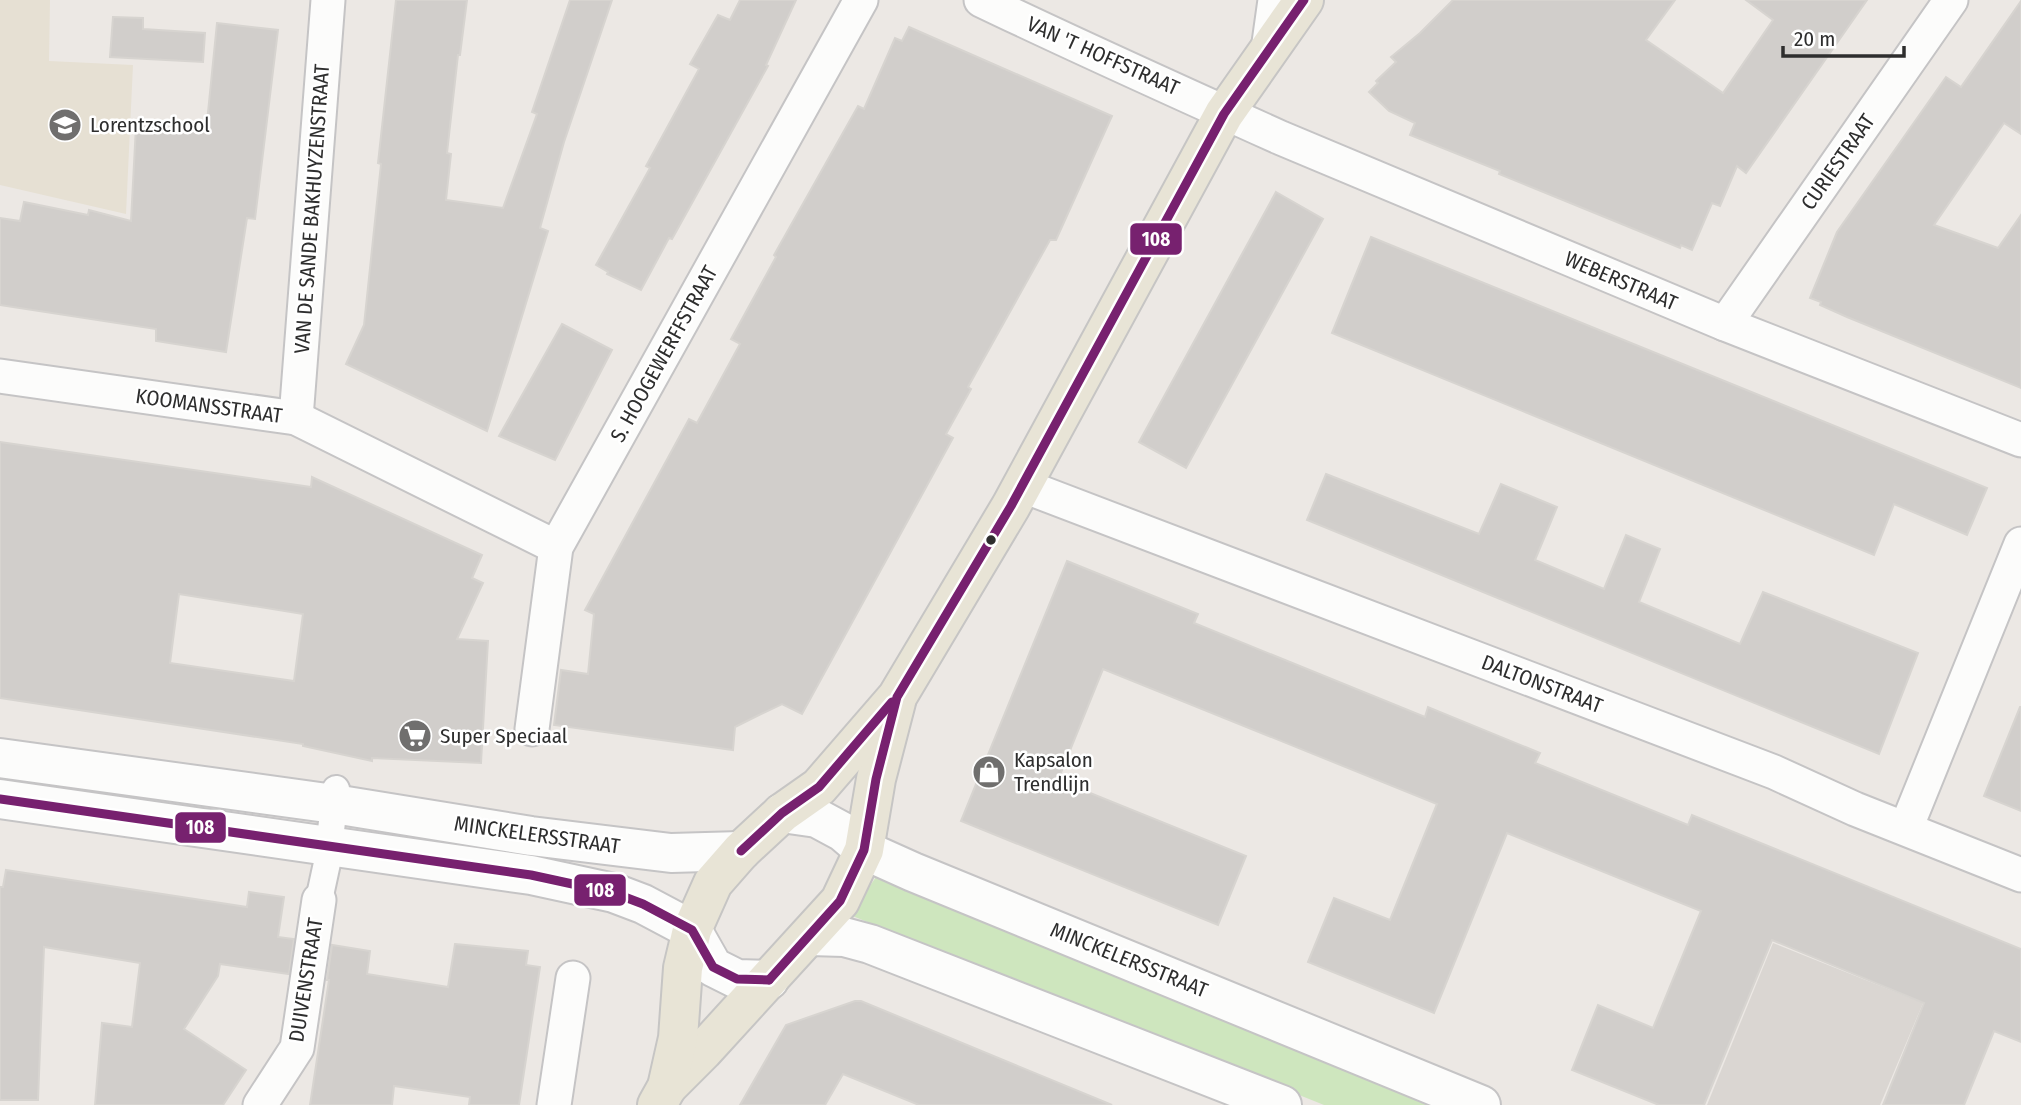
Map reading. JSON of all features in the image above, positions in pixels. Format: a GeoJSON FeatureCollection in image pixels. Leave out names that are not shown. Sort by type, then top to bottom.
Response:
{"type":"FeatureCollection","features":[{"type":"Feature","properties":{"kind":"main road"},"geometry":{"type":"LineString","coordinates":[[662,1096],[678,1038],[683,968],[692,930],[713,883],[741,851],[782,813],[819,787],[897,696],[1021,485],[1224,114],[1304,0]]}},
{"type":"Feature","properties":{"kind":"main road"},"geometry":{"type":"LineString","coordinates":[[662,1096],[839,901],[863,850],[876,779],[897,696]]}},
{"type":"Feature","properties":{"kind":"main road","name":"MINCKELERSSTRAAT"},"geometry":{"type":"LineString","coordinates":[[0,758],[335,796],[531,836],[671,853],[741,851]]}},
{"type":"Feature","properties":{"kind":"main road","name":"MINCKELERSSTRAAT"},"geometry":{"type":"LineString","coordinates":[[0,799],[531,875],[614,893],[643,904],[692,930]]}},
{"type":"Feature","properties":{"kind":"main road","name":"MINCKELERSSTRAAT"},"geometry":{"type":"LineString","coordinates":[[782,813],[817,818],[843,832],[863,850],[1481,1105]]}},
{"type":"Feature","properties":{"kind":"main road"},"geometry":{"type":"LineString","coordinates":[[692,930],[713,967],[737,979],[769,980]]}},
{"type":"Feature","properties":{"kind":"main road"},"geometry":{"type":"LineString","coordinates":[[810,936],[844,937],[870,944],[1282,1105]]}},
{"type":"Feature","properties":{"kind":"street","name":"VAN DE SANDE BAKHUYZENSTRAAT"},"geometry":{"type":"LineString","coordinates":[[296,418],[328,0]]}},
{"type":"Feature","properties":{"kind":"street","name":"S. HOOGEWERFFSTRAAT"},"geometry":{"type":"LineString","coordinates":[[532,730],[556,547],[861,0]]}},
{"type":"Feature","properties":{"kind":"street","name":"VAN 'T HOFFSTRAAT"},"geometry":{"type":"LineString","coordinates":[[981,0],[1120,67],[1196,98],[1224,114]]}},
{"type":"Feature","properties":{"kind":"street"},"geometry":{"type":"LineString","coordinates":[[1268,50],[1275,0]]}},
{"type":"Feature","properties":{"kind":"street","name":"CURIESTRAAT"},"geometry":{"type":"LineString","coordinates":[[1725,324],[1951,0]]}},
{"type":"Feature","properties":{"kind":"street","name":"WEBERSTRAAT"},"geometry":{"type":"LineString","coordinates":[[1224,114],[1725,324],[2021,440]]}},
{"type":"Feature","properties":{"kind":"street","name":"KOOMANSSTRAAT"},"geometry":{"type":"LineString","coordinates":[[0,376],[296,418],[556,547]]}},
{"type":"Feature","properties":{"kind":"street","name":"DALTONSTRAAT"},"geometry":{"type":"LineString","coordinates":[[1021,485],[1750,763],[1855,809],[2021,875]]}},
{"type":"Feature","properties":{"kind":"street"},"geometry":{"type":"LineString","coordinates":[[1906,828],[2021,544]]}},
{"type":"Feature","properties":{"kind":"street"},"geometry":{"type":"LineString","coordinates":[[329,846],[335,796]]}},
{"type":"Feature","properties":{"kind":"street","name":"DUIVENSTRAAT"},"geometry":{"type":"LineString","coordinates":[[260,1105],[297,1048],[329,846]]}},
{"type":"Feature","properties":{"kind":"street"},"geometry":{"type":"LineString","coordinates":[[554,1105],[573,978]]}},
{"type":"Feature","properties":{"kind":"shaded area","name":"Lorentzschool"},"geometry":{"type":"Polygon","coordinates":[[[0,0],[50,0],[49,61],[133,65],[126,214],[0,185],[0,0]]]}},
{"type":"Feature","properties":{"kind":"shaded area"},"geometry":{"type":"Polygon","coordinates":[[[1773,943],[1923,1003],[1880,1105],[1707,1105],[1773,943]]]}},
{"type":"Feature","properties":{"kind":"green space"},"geometry":{"type":"Polygon","coordinates":[[[876,877],[1441,1105],[1324,1105],[850,915],[876,877]]]}},
{"type":"Feature","properties":{"kind":"building"},"geometry":{"type":"Polygon","coordinates":[[[396,0],[467,0],[447,153],[451,154],[446,200],[503,208],[537,114],[532,112],[570,0],[612,0],[564,142],[540,228],[548,231],[487,431],[346,364],[364,325],[396,0]]]}},
{"type":"Feature","properties":{"kind":"building"},"geometry":{"type":"Polygon","coordinates":[[[740,0],[796,0],[766,65],[768,66],[641,290],[607,274],[608,272],[596,265],[650,168],[646,166],[699,69],[690,64],[718,15],[730,20],[740,0]]]}},
{"type":"Feature","properties":{"kind":"building"},"geometry":{"type":"Polygon","coordinates":[[[1453,0],[1675,0],[1646,40],[1723,93],[1773,20],[1746,0],[1867,0],[1746,173],[1737,166],[1720,206],[1712,203],[1692,250],[1681,245],[1680,248],[1410,135],[1415,123],[1389,111],[1369,92],[1378,83],[1376,81],[1396,62],[1391,57],[1453,0]]]}},
{"type":"Feature","properties":{"kind":"building"},"geometry":{"type":"Polygon","coordinates":[[[2021,1],[2021,134],[2004,123],[1934,225],[1998,248],[2021,215],[2021,388],[1847,317],[1810,298],[1837,232],[1946,77],[1961,87],[2021,1]]]}},
{"type":"Feature","properties":{"kind":"building"},"geometry":{"type":"Polygon","coordinates":[[[113,17],[143,18],[143,29],[205,33],[203,62],[110,57],[113,17]]]}},
{"type":"Feature","properties":{"kind":"building"},"geometry":{"type":"Polygon","coordinates":[[[217,23],[278,30],[255,219],[247,218],[226,352],[156,341],[156,329],[0,305],[0,218],[20,221],[24,202],[88,215],[89,210],[131,221],[136,126],[206,132],[217,23]]]}},
{"type":"Feature","properties":{"kind":"building"},"geometry":{"type":"Polygon","coordinates":[[[909,27],[1112,116],[1056,240],[1050,240],[968,387],[971,389],[946,434],[953,438],[802,714],[782,704],[735,727],[733,750],[554,725],[561,670],[588,674],[594,614],[585,610],[689,419],[697,423],[740,344],[731,339],[776,257],[774,255],[858,106],[864,109],[895,38],[902,41],[909,27]]]}},
{"type":"Feature","properties":{"kind":"building"},"geometry":{"type":"Polygon","coordinates":[[[1276,192],[1323,219],[1186,468],[1139,442],[1276,192]]]}},
{"type":"Feature","properties":{"kind":"building"},"geometry":{"type":"Polygon","coordinates":[[[1371,237],[1987,488],[1967,535],[1894,504],[1874,555],[1332,333],[1371,237]]]}},
{"type":"Feature","properties":{"kind":"building"},"geometry":{"type":"Polygon","coordinates":[[[562,324],[612,350],[555,460],[499,436],[562,324]]]}},
{"type":"Feature","properties":{"kind":"building"},"geometry":{"type":"Polygon","coordinates":[[[0,442],[311,487],[312,477],[482,555],[472,578],[483,583],[457,639],[488,641],[481,763],[372,758],[372,761],[303,744],[0,698],[0,442]],[[179,594],[170,663],[294,681],[303,614],[179,594]]]}},
{"type":"Feature","properties":{"kind":"building"},"geometry":{"type":"Polygon","coordinates":[[[1326,474],[1479,534],[1501,484],[1557,507],[1535,560],[1604,589],[1626,535],[1660,549],[1639,602],[1740,644],[1763,592],[1918,653],[1879,754],[1307,520],[1326,474]]]}},
{"type":"Feature","properties":{"kind":"building"},"geometry":{"type":"Polygon","coordinates":[[[1067,561],[1198,614],[1194,623],[1425,717],[1428,707],[1540,753],[1535,763],[1688,825],[1692,815],[2021,949],[2021,1042],[1994,1031],[1964,1105],[1883,1105],[1924,1003],[1772,940],[1704,1105],[1659,1105],[1572,1070],[1598,1005],[1653,1028],[1701,911],[1507,833],[1434,1013],[1308,962],[1334,898],[1390,920],[1437,804],[1103,669],[1058,780],[1246,856],[1218,925],[961,821],[1067,561]]]}},
{"type":"Feature","properties":{"kind":"building"},"geometry":{"type":"Polygon","coordinates":[[[2021,707],[2021,811],[1984,796],[2021,707]]]}},
{"type":"Feature","properties":{"kind":"building"},"geometry":{"type":"Polygon","coordinates":[[[6,870],[247,907],[249,892],[284,897],[278,937],[294,939],[289,974],[220,964],[218,976],[184,1029],[246,1070],[223,1105],[95,1105],[102,1023],[132,1027],[140,963],[44,947],[38,1100],[0,1100],[0,887],[3,887],[6,870]]]}},
{"type":"Feature","properties":{"kind":"building"},"geometry":{"type":"Polygon","coordinates":[[[455,944],[528,951],[526,965],[540,967],[519,1105],[469,1105],[470,1097],[394,1086],[392,1105],[310,1105],[332,945],[370,951],[367,974],[448,987],[455,944]]]}},
{"type":"Feature","properties":{"kind":"building"},"geometry":{"type":"Polygon","coordinates":[[[861,1001],[1112,1105],[919,1105],[843,1074],[825,1105],[740,1105],[786,1025],[861,1001]]]}},
{"type":"Feature","properties":{"kind":"transit line","name":"108"},"geometry":{"type":"LineString","coordinates":[[769,980],[840,901],[864,850],[876,779],[897,697],[1011,506],[1224,114],[1304,0]]}},
{"type":"Feature","properties":{"kind":"transit line","name":"108"},"geometry":{"type":"LineString","coordinates":[[741,851],[782,813],[819,787],[892,702]]}},
{"type":"Feature","properties":{"kind":"transit line","name":"108"},"geometry":{"type":"LineString","coordinates":[[0,799],[531,875],[614,893],[643,904],[692,930],[713,967],[737,979],[769,980]]}},
{"type":"Feature","properties":{"kind":"place","name":"Lorentzschool"},"geometry":{"type":"Point","coordinates":[65,125]}},
{"type":"Feature","properties":{"kind":"place","name":"Super Speciaal"},"geometry":{"type":"Point","coordinates":[415,736]}},
{"type":"Feature","properties":{"kind":"place","name":"Kapsalon Trendlijn"},"geometry":{"type":"Point","coordinates":[989,772]}}]}
